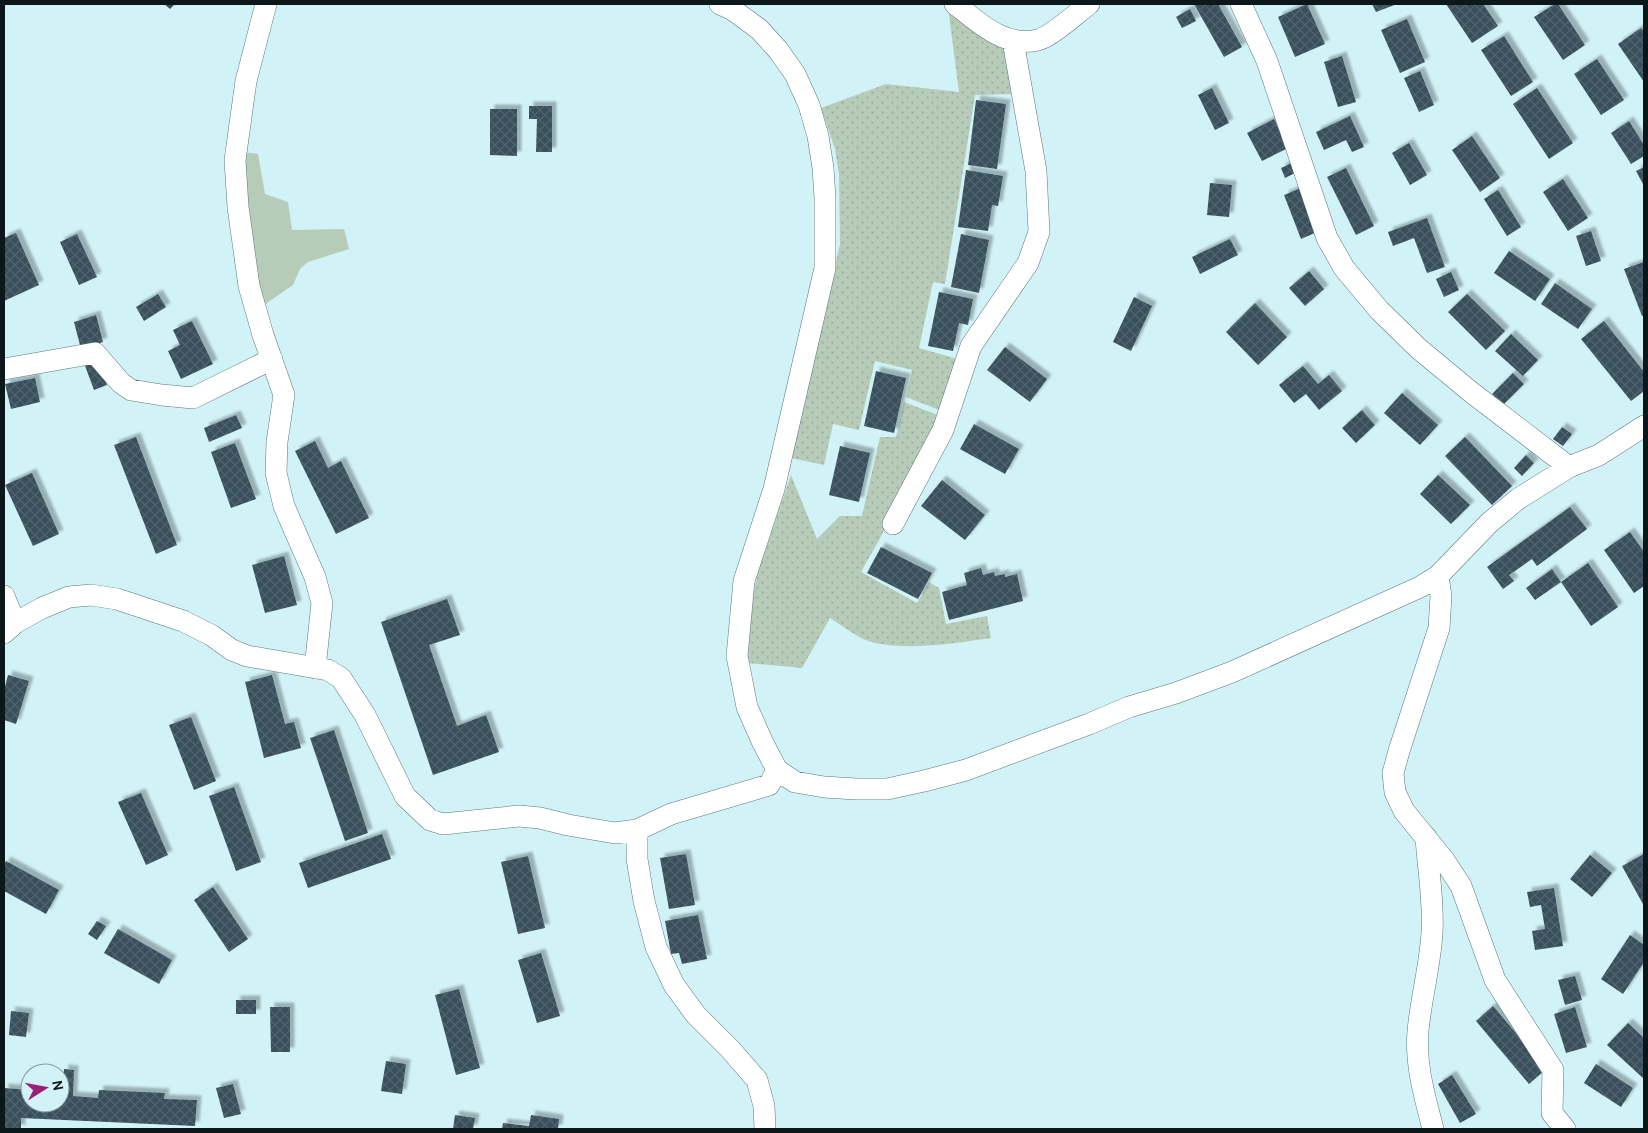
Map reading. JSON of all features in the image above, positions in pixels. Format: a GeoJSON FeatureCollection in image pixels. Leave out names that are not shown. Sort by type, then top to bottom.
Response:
{"type":"FeatureCollection","features":[{"type":"Feature","properties":{"kind":"street"},"geometry":{"type":"LineString","coordinates":[[266,4],[246,81],[235,160],[238,206],[249,286],[263,335],[284,395],[277,442],[276,473],[284,506],[315,577],[322,603],[315,668]]}},
{"type":"Feature","properties":{"kind":"street"},"geometry":{"type":"LineString","coordinates":[[720,4],[733,10],[759,29],[778,50],[795,74],[809,105],[818,136],[823,168],[825,268],[774,489],[744,581],[737,656],[747,707],[762,741],[777,770],[795,782],[824,788],[887,789],[966,770],[1129,707],[1176,693],[1232,672],[1420,587],[1438,576],[1488,523],[1518,499],[1569,467],[1599,455],[1644,426]]}},
{"type":"Feature","properties":{"kind":"street"},"geometry":{"type":"LineString","coordinates":[[955,4],[989,30],[1013,41],[1039,40],[1062,26],[1089,4]]}},
{"type":"Feature","properties":{"kind":"street"},"geometry":{"type":"LineString","coordinates":[[1241,4],[1267,61],[1327,238],[1344,268],[1379,310],[1418,349],[1569,467]]}},
{"type":"Feature","properties":{"kind":"street"},"geometry":{"type":"LineString","coordinates":[[893,524],[944,430],[971,346],[1028,263],[1039,232],[1036,171],[1013,41]]}},
{"type":"Feature","properties":{"kind":"street"},"geometry":{"type":"LineString","coordinates":[[4,369],[94,353],[121,383],[131,390],[193,398],[272,359]]}},
{"type":"Feature","properties":{"kind":"street"},"geometry":{"type":"LineString","coordinates":[[1438,576],[1441,596],[1439,628],[1398,752],[1393,773],[1395,792],[1404,811],[1444,860],[1461,886],[1495,980],[1553,1070],[1552,1113],[1565,1129]]}},
{"type":"Feature","properties":{"kind":"street"},"geometry":{"type":"LineString","coordinates":[[4,596],[10,628],[42,608],[69,597],[91,595],[116,599],[183,620],[211,635],[232,650],[247,656],[328,670],[341,678],[365,715],[405,796],[430,820],[443,824],[519,816],[540,818],[615,833],[637,830],[671,814],[769,785],[777,770]]}},
{"type":"Feature","properties":{"kind":"street"},"geometry":{"type":"LineString","coordinates":[[637,830],[637,859],[644,902],[656,947],[674,984],[696,1014],[757,1080],[764,1106],[765,1129]]}},
{"type":"Feature","properties":{"kind":"street"},"geometry":{"type":"LineString","coordinates":[[1426,837],[1433,905],[1429,962],[1418,1032],[1417,1059],[1422,1088],[1433,1129]]}},
{"type":"Feature","properties":{"kind":"green space"},"geometry":{"type":"Polygon","coordinates":[[[948,7],[1007,47],[1017,94],[975,95],[945,284],[933,282],[919,348],[961,360],[942,411],[906,397],[912,370],[875,361],[859,430],[833,424],[824,465],[791,458],[840,244],[839,174],[835,149],[821,108],[886,84],[959,92],[948,7]]]}},
{"type":"Feature","properties":{"kind":"green space"},"geometry":{"type":"Polygon","coordinates":[[[243,152],[258,154],[265,194],[288,202],[292,230],[344,229],[349,249],[308,262],[300,269],[293,285],[261,307],[253,282],[243,152]]]}},
{"type":"Feature","properties":{"kind":"green space"},"geometry":{"type":"Polygon","coordinates":[[[904,402],[943,417],[861,572],[917,603],[929,582],[939,588],[946,624],[987,616],[991,638],[926,646],[892,645],[863,639],[830,618],[802,668],[748,663],[749,613],[759,569],[791,475],[817,539],[840,516],[862,516],[880,437],[896,437],[904,402]]]}},
{"type":"Feature","properties":{"kind":"building"},"geometry":{"type":"Polygon","coordinates":[[[164,4],[175,4],[170,9],[164,4]]]}},
{"type":"Feature","properties":{"kind":"building"},"geometry":{"type":"Polygon","coordinates":[[[1194,4],[1218,4],[1242,47],[1224,57],[1194,4]]]}},
{"type":"Feature","properties":{"kind":"building"},"geometry":{"type":"Polygon","coordinates":[[[1307,4],[1325,44],[1295,57],[1278,17],[1307,4]]]}},
{"type":"Feature","properties":{"kind":"building"},"geometry":{"type":"Polygon","coordinates":[[[1372,4],[1397,4],[1376,12],[1372,4]]]}},
{"type":"Feature","properties":{"kind":"building"},"geometry":{"type":"Polygon","coordinates":[[[1446,4],[1483,4],[1498,26],[1472,43],[1446,4]]]}},
{"type":"Feature","properties":{"kind":"building"},"geometry":{"type":"Polygon","coordinates":[[[1558,4],[1585,45],[1563,60],[1534,17],[1558,4]]]}},
{"type":"Feature","properties":{"kind":"building"},"geometry":{"type":"Polygon","coordinates":[[[1190,9],[1196,21],[1182,28],[1176,17],[1190,9]]]}},
{"type":"Feature","properties":{"kind":"building"},"geometry":{"type":"Polygon","coordinates":[[[1407,19],[1425,62],[1400,73],[1381,30],[1407,19]]]}},
{"type":"Feature","properties":{"kind":"building"},"geometry":{"type":"Polygon","coordinates":[[[1641,28],[1644,32],[1644,82],[1618,44],[1641,28]]]}},
{"type":"Feature","properties":{"kind":"building"},"geometry":{"type":"Polygon","coordinates":[[[1504,36],[1533,82],[1511,96],[1481,50],[1504,36]]]}},
{"type":"Feature","properties":{"kind":"building"},"geometry":{"type":"Polygon","coordinates":[[[1342,56],[1356,102],[1338,107],[1324,62],[1342,56]]]}},
{"type":"Feature","properties":{"kind":"building"},"geometry":{"type":"Polygon","coordinates":[[[1597,59],[1624,100],[1601,115],[1574,74],[1597,59]]]}},
{"type":"Feature","properties":{"kind":"building"},"geometry":{"type":"Polygon","coordinates":[[[1420,71],[1434,105],[1419,112],[1404,78],[1420,71]]]}},
{"type":"Feature","properties":{"kind":"building"},"geometry":{"type":"Polygon","coordinates":[[[1212,88],[1229,123],[1215,130],[1198,95],[1212,88]]]}},
{"type":"Feature","properties":{"kind":"building"},"geometry":{"type":"Polygon","coordinates":[[[1537,88],[1573,143],[1549,159],[1513,104],[1537,88]]]}},
{"type":"Feature","properties":{"kind":"building"},"geometry":{"type":"Polygon","coordinates":[[[976,100],[1006,104],[997,169],[968,165],[976,100]]]}},
{"type":"Feature","properties":{"kind":"building"},"geometry":{"type":"Polygon","coordinates":[[[529,106],[552,106],[552,152],[536,152],[537,119],[529,119],[529,106]]]}},
{"type":"Feature","properties":{"kind":"building"},"geometry":{"type":"Polygon","coordinates":[[[490,109],[517,109],[517,156],[490,155],[490,109]]]}},
{"type":"Feature","properties":{"kind":"building"},"geometry":{"type":"Polygon","coordinates":[[[1350,116],[1364,147],[1352,152],[1346,140],[1324,150],[1316,132],[1350,116]]]}},
{"type":"Feature","properties":{"kind":"building"},"geometry":{"type":"Polygon","coordinates":[[[1274,119],[1288,148],[1262,161],[1247,133],[1274,119]]]}},
{"type":"Feature","properties":{"kind":"building"},"geometry":{"type":"Polygon","coordinates":[[[1629,121],[1644,145],[1644,156],[1631,164],[1611,133],[1629,121]]]}},
{"type":"Feature","properties":{"kind":"building"},"geometry":{"type":"Polygon","coordinates":[[[1472,136],[1500,178],[1480,192],[1452,150],[1472,136]]]}},
{"type":"Feature","properties":{"kind":"building"},"geometry":{"type":"Polygon","coordinates":[[[1409,143],[1427,175],[1410,185],[1392,153],[1409,143]]]}},
{"type":"Feature","properties":{"kind":"building"},"geometry":{"type":"Polygon","coordinates":[[[1296,161],[1301,170],[1285,178],[1281,168],[1296,161]]]}},
{"type":"Feature","properties":{"kind":"building"},"geometry":{"type":"Polygon","coordinates":[[[1644,167],[1644,186],[1636,171],[1644,167]]]}},
{"type":"Feature","properties":{"kind":"building"},"geometry":{"type":"Polygon","coordinates":[[[1346,168],[1374,226],[1356,235],[1327,177],[1346,168]]]}},
{"type":"Feature","properties":{"kind":"building"},"geometry":{"type":"Polygon","coordinates":[[[966,170],[1003,176],[998,206],[992,205],[988,231],[958,227],[966,170]]]}},
{"type":"Feature","properties":{"kind":"building"},"geometry":{"type":"Polygon","coordinates":[[[1563,179],[1588,218],[1568,231],[1543,192],[1563,179]]]}},
{"type":"Feature","properties":{"kind":"building"},"geometry":{"type":"Polygon","coordinates":[[[1210,183],[1232,185],[1229,217],[1207,215],[1210,183]]]}},
{"type":"Feature","properties":{"kind":"building"},"geometry":{"type":"Polygon","coordinates":[[[1301,188],[1317,232],[1301,239],[1284,195],[1301,188]]]}},
{"type":"Feature","properties":{"kind":"building"},"geometry":{"type":"Polygon","coordinates":[[[1498,190],[1521,227],[1507,236],[1484,199],[1498,190]]]}},
{"type":"Feature","properties":{"kind":"building"},"geometry":{"type":"Polygon","coordinates":[[[1427,218],[1445,267],[1427,273],[1414,238],[1393,246],[1388,232],[1427,218]]]}},
{"type":"Feature","properties":{"kind":"building"},"geometry":{"type":"Polygon","coordinates":[[[1591,231],[1601,261],[1586,266],[1576,236],[1591,231]]]}},
{"type":"Feature","properties":{"kind":"building"},"geometry":{"type":"Polygon","coordinates":[[[16,233],[39,285],[4,301],[4,238],[16,233]]]}},
{"type":"Feature","properties":{"kind":"building"},"geometry":{"type":"Polygon","coordinates":[[[77,234],[97,277],[79,285],[60,242],[77,234]]]}},
{"type":"Feature","properties":{"kind":"building"},"geometry":{"type":"Polygon","coordinates":[[[961,234],[989,240],[979,293],[951,287],[961,234]]]}},
{"type":"Feature","properties":{"kind":"building"},"geometry":{"type":"Polygon","coordinates":[[[1230,239],[1238,255],[1200,274],[1192,257],[1230,239]]]}},
{"type":"Feature","properties":{"kind":"building"},"geometry":{"type":"Polygon","coordinates":[[[1509,251],[1550,279],[1535,301],[1494,273],[1509,251]]]}},
{"type":"Feature","properties":{"kind":"building"},"geometry":{"type":"Polygon","coordinates":[[[1644,262],[1644,315],[1642,316],[1624,269],[1644,262]]]}},
{"type":"Feature","properties":{"kind":"building"},"geometry":{"type":"Polygon","coordinates":[[[1309,271],[1324,289],[1305,306],[1289,288],[1309,271]]]}},
{"type":"Feature","properties":{"kind":"building"},"geometry":{"type":"Polygon","coordinates":[[[1451,272],[1459,290],[1444,297],[1436,279],[1451,272]]]}},
{"type":"Feature","properties":{"kind":"building"},"geometry":{"type":"Polygon","coordinates":[[[1555,283],[1592,309],[1578,329],[1541,304],[1555,283]]]}},
{"type":"Feature","properties":{"kind":"building"},"geometry":{"type":"Polygon","coordinates":[[[939,292],[973,299],[968,325],[959,323],[953,351],[928,346],[939,292]]]}},
{"type":"Feature","properties":{"kind":"building"},"geometry":{"type":"Polygon","coordinates":[[[158,294],[166,307],[144,321],[136,307],[158,294]]]}},
{"type":"Feature","properties":{"kind":"building"},"geometry":{"type":"Polygon","coordinates":[[[1467,294],[1505,331],[1486,350],[1448,312],[1467,294]]]}},
{"type":"Feature","properties":{"kind":"building"},"geometry":{"type":"Polygon","coordinates":[[[1134,297],[1152,306],[1131,351],[1113,342],[1134,297]]]}},
{"type":"Feature","properties":{"kind":"building"},"geometry":{"type":"Polygon","coordinates":[[[1255,303],[1287,337],[1258,365],[1226,332],[1255,303]]]}},
{"type":"Feature","properties":{"kind":"building"},"geometry":{"type":"Polygon","coordinates":[[[96,315],[103,342],[81,349],[74,322],[96,315]]]}},
{"type":"Feature","properties":{"kind":"building"},"geometry":{"type":"Polygon","coordinates":[[[192,321],[213,364],[181,379],[168,351],[180,345],[173,330],[192,321]]]}},
{"type":"Feature","properties":{"kind":"building"},"geometry":{"type":"Polygon","coordinates":[[[1604,321],[1644,372],[1644,391],[1631,401],[1581,339],[1604,321]]]}},
{"type":"Feature","properties":{"kind":"building"},"geometry":{"type":"Polygon","coordinates":[[[1511,334],[1538,360],[1523,376],[1495,351],[1511,334]]]}},
{"type":"Feature","properties":{"kind":"building"},"geometry":{"type":"Polygon","coordinates":[[[1005,347],[1047,379],[1030,402],[987,370],[1005,347]]]}},
{"type":"Feature","properties":{"kind":"building"},"geometry":{"type":"Polygon","coordinates":[[[97,359],[107,385],[94,390],[84,363],[97,359]]]}},
{"type":"Feature","properties":{"kind":"building"},"geometry":{"type":"Polygon","coordinates":[[[1303,366],[1318,384],[1329,375],[1342,391],[1319,410],[1306,394],[1294,403],[1279,385],[1303,366]]]}},
{"type":"Feature","properties":{"kind":"building"},"geometry":{"type":"Polygon","coordinates":[[[876,371],[906,378],[894,433],[864,426],[876,371]]]}},
{"type":"Feature","properties":{"kind":"building"},"geometry":{"type":"Polygon","coordinates":[[[1513,373],[1524,384],[1503,405],[1492,394],[1513,373]]]}},
{"type":"Feature","properties":{"kind":"building"},"geometry":{"type":"Polygon","coordinates":[[[35,378],[40,402],[11,409],[5,384],[35,378]]]}},
{"type":"Feature","properties":{"kind":"building"},"geometry":{"type":"Polygon","coordinates":[[[1402,393],[1438,425],[1420,445],[1384,413],[1402,393]]]}},
{"type":"Feature","properties":{"kind":"building"},"geometry":{"type":"Polygon","coordinates":[[[1362,410],[1375,425],[1356,443],[1342,428],[1362,410]]]}},
{"type":"Feature","properties":{"kind":"building"},"geometry":{"type":"Polygon","coordinates":[[[236,415],[242,428],[209,442],[204,428],[236,415]]]}},
{"type":"Feature","properties":{"kind":"building"},"geometry":{"type":"Polygon","coordinates":[[[974,424],[1019,449],[1005,474],[960,449],[974,424]]]}},
{"type":"Feature","properties":{"kind":"building"},"geometry":{"type":"Polygon","coordinates":[[[1562,427],[1572,434],[1563,446],[1553,439],[1562,427]]]}},
{"type":"Feature","properties":{"kind":"building"},"geometry":{"type":"Polygon","coordinates":[[[136,437],[177,545],[156,554],[114,445],[136,437]]]}},
{"type":"Feature","properties":{"kind":"building"},"geometry":{"type":"Polygon","coordinates":[[[1465,437],[1512,486],[1492,505],[1445,456],[1465,437]]]}},
{"type":"Feature","properties":{"kind":"building"},"geometry":{"type":"Polygon","coordinates":[[[315,441],[328,468],[341,461],[369,518],[336,534],[295,451],[315,441]]]}},
{"type":"Feature","properties":{"kind":"building"},"geometry":{"type":"Polygon","coordinates":[[[235,443],[256,499],[231,508],[211,452],[235,443]]]}},
{"type":"Feature","properties":{"kind":"building"},"geometry":{"type":"Polygon","coordinates":[[[840,446],[870,453],[859,502],[829,495],[840,446]]]}},
{"type":"Feature","properties":{"kind":"building"},"geometry":{"type":"Polygon","coordinates":[[[1526,455],[1534,463],[1522,476],[1514,468],[1526,455]]]}},
{"type":"Feature","properties":{"kind":"building"},"geometry":{"type":"Polygon","coordinates":[[[32,473],[59,534],[33,546],[5,485],[32,473]]]}},
{"type":"Feature","properties":{"kind":"building"},"geometry":{"type":"Polygon","coordinates":[[[1438,475],[1470,505],[1451,524],[1420,494],[1438,475]]]}},
{"type":"Feature","properties":{"kind":"building"},"geometry":{"type":"Polygon","coordinates":[[[942,480],[985,515],[965,540],[921,506],[942,480]]]}},
{"type":"Feature","properties":{"kind":"building"},"geometry":{"type":"Polygon","coordinates":[[[1570,507],[1587,529],[1537,566],[1532,559],[1509,575],[1514,581],[1503,589],[1487,567],[1570,507]]]}},
{"type":"Feature","properties":{"kind":"building"},"geometry":{"type":"Polygon","coordinates":[[[1630,532],[1644,552],[1644,586],[1634,593],[1604,550],[1630,532]]]}},
{"type":"Feature","properties":{"kind":"building"},"geometry":{"type":"Polygon","coordinates":[[[881,547],[932,573],[918,599],[867,573],[881,547]]]}},
{"type":"Feature","properties":{"kind":"building"},"geometry":{"type":"Polygon","coordinates":[[[284,556],[297,605],[265,613],[252,565],[284,556]]]}},
{"type":"Feature","properties":{"kind":"building"},"geometry":{"type":"Polygon","coordinates":[[[1588,563],[1618,607],[1591,626],[1561,582],[1588,563]]]}},
{"type":"Feature","properties":{"kind":"building"},"geometry":{"type":"Polygon","coordinates":[[[981,568],[983,575],[994,572],[995,576],[1005,574],[1005,577],[1017,574],[1023,601],[949,620],[942,592],[967,585],[964,573],[981,568]]]}},
{"type":"Feature","properties":{"kind":"building"},"geometry":{"type":"Polygon","coordinates":[[[1552,569],[1561,582],[1535,600],[1526,588],[1552,569]]]}},
{"type":"Feature","properties":{"kind":"building"},"geometry":{"type":"Polygon","coordinates":[[[447,599],[460,635],[429,645],[457,726],[486,715],[499,752],[433,775],[381,622],[447,599]]]}},
{"type":"Feature","properties":{"kind":"building"},"geometry":{"type":"Polygon","coordinates":[[[8,675],[29,681],[16,724],[4,720],[4,690],[8,675]]]}},
{"type":"Feature","properties":{"kind":"building"},"geometry":{"type":"Polygon","coordinates":[[[272,675],[285,724],[294,722],[301,748],[264,758],[245,682],[272,675]]]}},
{"type":"Feature","properties":{"kind":"building"},"geometry":{"type":"Polygon","coordinates":[[[191,717],[216,781],[194,790],[169,725],[191,717]]]}},
{"type":"Feature","properties":{"kind":"building"},"geometry":{"type":"Polygon","coordinates":[[[334,730],[368,833],[345,841],[310,738],[334,730]]]}},
{"type":"Feature","properties":{"kind":"building"},"geometry":{"type":"Polygon","coordinates":[[[234,787],[261,862],[236,871],[209,796],[234,787]]]}},
{"type":"Feature","properties":{"kind":"building"},"geometry":{"type":"Polygon","coordinates":[[[141,793],[168,855],[146,865],[118,802],[141,793]]]}},
{"type":"Feature","properties":{"kind":"building"},"geometry":{"type":"Polygon","coordinates":[[[382,834],[391,859],[308,888],[299,863],[382,834]]]}},
{"type":"Feature","properties":{"kind":"building"},"geometry":{"type":"Polygon","coordinates":[[[686,854],[695,905],[669,909],[660,858],[686,854]]]}},
{"type":"Feature","properties":{"kind":"building"},"geometry":{"type":"Polygon","coordinates":[[[1644,854],[1644,906],[1622,866],[1644,854]]]}},
{"type":"Feature","properties":{"kind":"building"},"geometry":{"type":"Polygon","coordinates":[[[1590,855],[1612,873],[1592,897],[1570,879],[1590,855]]]}},
{"type":"Feature","properties":{"kind":"building"},"geometry":{"type":"Polygon","coordinates":[[[528,856],[545,928],[518,934],[501,862],[528,856]]]}},
{"type":"Feature","properties":{"kind":"building"},"geometry":{"type":"Polygon","coordinates":[[[6,861],[59,890],[46,914],[4,891],[4,865],[6,861]]]}},
{"type":"Feature","properties":{"kind":"building"},"geometry":{"type":"Polygon","coordinates":[[[213,887],[248,939],[229,952],[194,900],[213,887]]]}},
{"type":"Feature","properties":{"kind":"building"},"geometry":{"type":"Polygon","coordinates":[[[1554,888],[1563,946],[1535,950],[1532,931],[1545,929],[1541,905],[1530,907],[1527,892],[1554,888]]]}},
{"type":"Feature","properties":{"kind":"building"},"geometry":{"type":"Polygon","coordinates":[[[698,915],[707,959],[682,964],[679,953],[671,954],[665,921],[698,915]]]}},
{"type":"Feature","properties":{"kind":"building"},"geometry":{"type":"Polygon","coordinates":[[[97,921],[106,926],[97,940],[88,934],[97,921]]]}},
{"type":"Feature","properties":{"kind":"building"},"geometry":{"type":"Polygon","coordinates":[[[118,929],[172,960],[159,984],[104,953],[118,929]]]}},
{"type":"Feature","properties":{"kind":"building"},"geometry":{"type":"Polygon","coordinates":[[[1630,935],[1644,945],[1644,962],[1623,994],[1601,979],[1630,935]]]}},
{"type":"Feature","properties":{"kind":"building"},"geometry":{"type":"Polygon","coordinates":[[[541,953],[560,1016],[537,1023],[518,960],[541,953]]]}},
{"type":"Feature","properties":{"kind":"building"},"geometry":{"type":"Polygon","coordinates":[[[1575,976],[1582,1000],[1565,1005],[1558,980],[1575,976]]]}},
{"type":"Feature","properties":{"kind":"building"},"geometry":{"type":"Polygon","coordinates":[[[459,989],[480,1068],[456,1075],[435,995],[459,989]]]}},
{"type":"Feature","properties":{"kind":"building"},"geometry":{"type":"Polygon","coordinates":[[[236,1000],[256,1000],[256,1014],[236,1014],[236,1000]]]}},
{"type":"Feature","properties":{"kind":"building"},"geometry":{"type":"Polygon","coordinates":[[[1493,1006],[1546,1069],[1529,1084],[1476,1021],[1493,1006]]]}},
{"type":"Feature","properties":{"kind":"building"},"geometry":{"type":"Polygon","coordinates":[[[270,1007],[290,1007],[290,1052],[271,1052],[270,1007]]]}},
{"type":"Feature","properties":{"kind":"building"},"geometry":{"type":"Polygon","coordinates":[[[1575,1007],[1587,1047],[1566,1053],[1554,1014],[1575,1007]]]}},
{"type":"Feature","properties":{"kind":"building"},"geometry":{"type":"Polygon","coordinates":[[[11,1011],[29,1013],[26,1037],[9,1035],[11,1011]]]}},
{"type":"Feature","properties":{"kind":"building"},"geometry":{"type":"Polygon","coordinates":[[[1628,1023],[1644,1038],[1644,1079],[1607,1045],[1628,1023]]]}},
{"type":"Feature","properties":{"kind":"building"},"geometry":{"type":"Polygon","coordinates":[[[386,1061],[406,1064],[402,1094],[381,1091],[386,1061]]]}},
{"type":"Feature","properties":{"kind":"building"},"geometry":{"type":"Polygon","coordinates":[[[1596,1064],[1633,1088],[1621,1107],[1584,1083],[1596,1064]]]}},
{"type":"Feature","properties":{"kind":"building"},"geometry":{"type":"Polygon","coordinates":[[[70,1070],[74,1070],[73,1096],[98,1098],[99,1090],[165,1093],[164,1099],[197,1100],[195,1126],[21,1118],[21,1129],[4,1129],[4,1088],[20,1089],[20,1113],[70,1113],[70,1070]]]}},
{"type":"Feature","properties":{"kind":"building"},"geometry":{"type":"Polygon","coordinates":[[[1452,1075],[1476,1114],[1460,1123],[1438,1084],[1452,1075]]]}},
{"type":"Feature","properties":{"kind":"building"},"geometry":{"type":"Polygon","coordinates":[[[233,1084],[241,1114],[224,1118],[216,1088],[233,1084]]]}},
{"type":"Feature","properties":{"kind":"building"},"geometry":{"type":"Polygon","coordinates":[[[455,1115],[475,1118],[473,1129],[453,1129],[455,1115]]]}},
{"type":"Feature","properties":{"kind":"building"},"geometry":{"type":"Polygon","coordinates":[[[531,1115],[559,1119],[558,1129],[502,1129],[503,1123],[529,1126],[531,1115]]]}}]}
